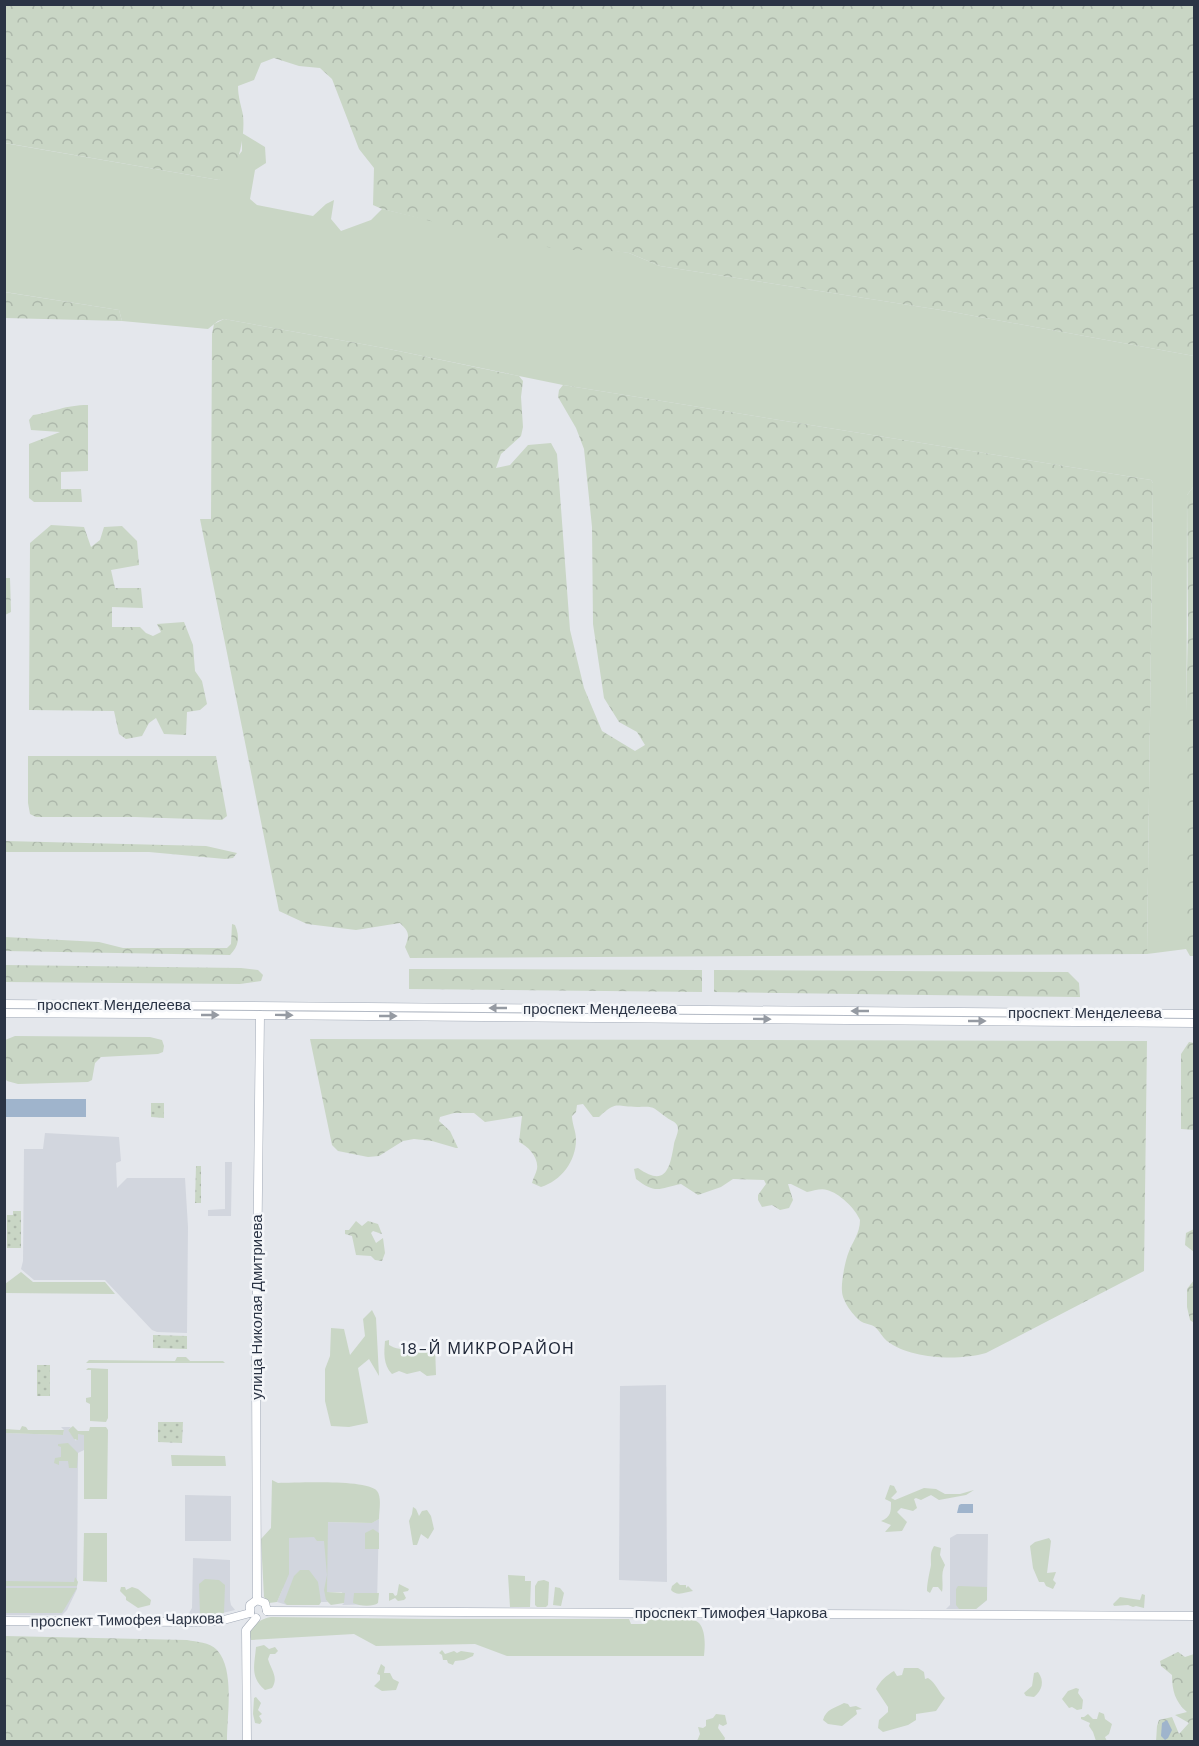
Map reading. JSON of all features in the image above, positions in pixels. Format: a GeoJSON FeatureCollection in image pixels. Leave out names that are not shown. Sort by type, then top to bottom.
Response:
{"type":"FeatureCollection","features":[{"type":"Feature","properties":{"kind":"main road","name":"проспект Менделеева"},"geometry":{"type":"LineString","coordinates":[[4,1004],[1194,1014]]}},
{"type":"Feature","properties":{"kind":"main road"},"geometry":{"type":"LineString","coordinates":[[704,1010],[704,1019]]}},
{"type":"Feature","properties":{"kind":"main road","name":"проспект Менделеева"},"geometry":{"type":"LineString","coordinates":[[4,1013],[1194,1023]]}},
{"type":"Feature","properties":{"kind":"main road"},"geometry":{"type":"LineString","coordinates":[[1130,1013],[1130,1023]]}},
{"type":"Feature","properties":{"kind":"main road","name":"улица Николая Дмитриева"},"geometry":{"type":"LineString","coordinates":[[257,1600],[256,1356],[260,1015]]}},
{"type":"Feature","properties":{"kind":"main road"},"geometry":{"type":"LineString","coordinates":[[247,1742],[246,1630],[253,1616],[250,1605],[257,1600],[265,1603],[267,1611],[263,1617],[253,1616]]}},
{"type":"Feature","properties":{"kind":"main road","name":"проспект Тимофея Чаркова"},"geometry":{"type":"LineString","coordinates":[[267,1611],[1194,1616]]}},
{"type":"Feature","properties":{"kind":"main road","name":"проспект Тимофея Чаркова"},"geometry":{"type":"LineString","coordinates":[[4,1621],[203,1622],[253,1616]]}},
{"type":"Feature","properties":{"kind":"shaded area"},"geometry":{"type":"Polygon","coordinates":[[[45,1133],[119,1137],[121,1161],[116,1163],[117,1188],[127,1178],[185,1178],[188,1227],[187,1333],[152,1330],[105,1280],[34,1280],[21,1269],[24,1149],[43,1149],[45,1133]]]}},
{"type":"Feature","properties":{"kind":"shaded area"},"geometry":{"type":"Polygon","coordinates":[[[225,1162],[232,1162],[231,1216],[208,1216],[208,1210],[225,1209],[225,1162]]]}},
{"type":"Feature","properties":{"kind":"shaded area"},"geometry":{"type":"Polygon","coordinates":[[[666,1385],[667,1582],[619,1580],[620,1386],[666,1385]]]}},
{"type":"Feature","properties":{"kind":"shaded area"},"geometry":{"type":"Polygon","coordinates":[[[61,1427],[71,1427],[68,1430],[76,1441],[78,1434],[84,1434],[84,1450],[78,1453],[77,1589],[67,1610],[62,1615],[5,1615],[5,1433],[63,1435],[64,1430],[61,1427]]]}},
{"type":"Feature","properties":{"kind":"shaded area"},"geometry":{"type":"Polygon","coordinates":[[[185,1495],[231,1496],[231,1541],[185,1541],[185,1495]]]}},
{"type":"Feature","properties":{"kind":"shaded area"},"geometry":{"type":"Polygon","coordinates":[[[379,1519],[377,1604],[342,1605],[344,1603],[342,1592],[327,1592],[327,1586],[326,1600],[328,1602],[321,1602],[319,1605],[287,1605],[277,1602],[283,1588],[278,1521],[372,1523],[379,1519]]]}},
{"type":"Feature","properties":{"kind":"shaded area"},"geometry":{"type":"Polygon","coordinates":[[[957,1534],[988,1534],[987,1600],[976,1609],[946,1609],[950,1605],[950,1538],[957,1534]]]}},
{"type":"Feature","properties":{"kind":"shaded area"},"geometry":{"type":"Polygon","coordinates":[[[193,1558],[230,1560],[230,1600],[235,1610],[214,1615],[188,1615],[192,1608],[193,1558]]]}},
{"type":"Feature","properties":{"kind":"green space"},"geometry":{"type":"Polygon","coordinates":[[[4,5],[1194,5],[1194,356],[947,311],[660,266],[629,253],[565,250],[511,241],[382,209],[373,205],[374,168],[359,149],[332,79],[320,68],[299,66],[274,58],[261,63],[254,80],[238,86],[243,115],[241,145],[233,173],[219,180],[5,143],[4,5]]]}},
{"type":"Feature","properties":{"kind":"green space"},"geometry":{"type":"Polygon","coordinates":[[[242,133],[265,147],[266,163],[255,170],[250,199],[257,205],[313,216],[334,200],[331,219],[341,231],[371,220],[382,209],[451,225],[629,253],[660,266],[947,311],[1194,356],[1194,486],[1187,495],[1186,949],[1147,954],[1153,483],[1151,480],[563,385],[384,348],[224,319],[208,329],[122,321],[119,310],[5,292],[4,143],[219,180],[242,151],[242,133]]]}},
{"type":"Feature","properties":{"kind":"green space"},"geometry":{"type":"Polygon","coordinates":[[[4,292],[119,310],[122,321],[5,318],[4,292]]]}},
{"type":"Feature","properties":{"kind":"green space"},"geometry":{"type":"Polygon","coordinates":[[[224,319],[384,348],[519,376],[523,381],[521,436],[501,454],[496,468],[510,465],[528,445],[551,443],[557,454],[570,630],[584,688],[602,731],[635,751],[645,745],[637,732],[619,722],[604,698],[593,624],[592,527],[584,449],[576,428],[558,397],[563,385],[1151,480],[1153,483],[1147,954],[410,958],[405,947],[408,934],[400,923],[356,930],[307,924],[279,911],[200,519],[211,519],[212,334],[214,324],[224,319]]]}},
{"type":"Feature","properties":{"kind":"green space"},"geometry":{"type":"Polygon","coordinates":[[[88,405],[88,471],[61,472],[61,489],[81,489],[82,502],[34,502],[29,498],[29,444],[60,432],[31,430],[29,420],[33,415],[88,405]]]}},
{"type":"Feature","properties":{"kind":"green space"},"geometry":{"type":"Polygon","coordinates":[[[1194,486],[1194,956],[1190,956],[1186,949],[1185,934],[1187,495],[1194,486]]]}},
{"type":"Feature","properties":{"kind":"green space"},"geometry":{"type":"Polygon","coordinates":[[[51,525],[84,527],[91,547],[100,540],[104,527],[122,526],[137,541],[139,565],[111,570],[115,588],[141,588],[143,608],[112,607],[112,627],[140,627],[153,636],[161,632],[157,624],[184,622],[193,645],[195,671],[202,681],[207,704],[200,710],[187,712],[186,735],[164,734],[156,718],[149,723],[142,736],[126,739],[119,734],[114,711],[29,710],[30,543],[51,525]]]}},
{"type":"Feature","properties":{"kind":"green space"},"geometry":{"type":"Polygon","coordinates":[[[5,578],[10,578],[11,612],[5,615],[5,578]]]}},
{"type":"Feature","properties":{"kind":"green space"},"geometry":{"type":"Polygon","coordinates":[[[28,756],[216,756],[227,816],[222,820],[36,817],[30,814],[28,803],[28,756]]]}},
{"type":"Feature","properties":{"kind":"green space"},"geometry":{"type":"Polygon","coordinates":[[[5,841],[206,846],[237,853],[233,858],[225,859],[149,852],[5,852],[5,841]]]}},
{"type":"Feature","properties":{"kind":"green space"},"geometry":{"type":"Polygon","coordinates":[[[232,924],[237,929],[238,941],[230,955],[5,951],[5,937],[99,942],[123,948],[227,948],[231,944],[232,924]]]}},
{"type":"Feature","properties":{"kind":"green space"},"geometry":{"type":"Polygon","coordinates":[[[5,965],[241,968],[258,970],[263,975],[261,981],[240,984],[5,982],[5,965]]]}},
{"type":"Feature","properties":{"kind":"green space"},"geometry":{"type":"Polygon","coordinates":[[[409,969],[702,970],[702,992],[409,989],[409,969]]]}},
{"type":"Feature","properties":{"kind":"green space"},"geometry":{"type":"Polygon","coordinates":[[[714,970],[1068,972],[1079,983],[1080,997],[714,992],[714,970]]]}},
{"type":"Feature","properties":{"kind":"green space"},"geometry":{"type":"Polygon","coordinates":[[[15,1036],[150,1037],[162,1040],[164,1046],[163,1052],[158,1054],[101,1057],[95,1063],[92,1080],[88,1082],[18,1084],[7,1081],[4,1077],[5,1040],[15,1036]]]}},
{"type":"Feature","properties":{"kind":"green space"},"geometry":{"type":"Polygon","coordinates":[[[310,1039],[1147,1041],[1144,1271],[986,1353],[975,1356],[935,1357],[908,1352],[887,1341],[872,1325],[859,1320],[844,1299],[842,1287],[845,1267],[859,1230],[860,1220],[837,1194],[822,1189],[807,1192],[788,1184],[793,1200],[789,1208],[780,1210],[772,1205],[762,1207],[758,1200],[758,1195],[766,1184],[764,1180],[733,1179],[721,1187],[698,1195],[681,1184],[653,1189],[636,1179],[634,1169],[638,1168],[647,1174],[661,1176],[671,1161],[678,1130],[675,1122],[650,1107],[613,1106],[599,1117],[593,1117],[583,1104],[577,1105],[576,1112],[572,1116],[576,1140],[570,1163],[555,1180],[541,1187],[532,1183],[537,1169],[535,1157],[526,1146],[519,1142],[522,1116],[485,1122],[474,1113],[454,1113],[440,1117],[439,1121],[450,1131],[458,1148],[414,1139],[403,1141],[379,1156],[368,1157],[338,1151],[332,1145],[310,1039]]]}},
{"type":"Feature","properties":{"kind":"green space"},"geometry":{"type":"Polygon","coordinates":[[[1189,1042],[1194,1043],[1194,1130],[1181,1129],[1181,1054],[1189,1042]]]}},
{"type":"Feature","properties":{"kind":"green space"},"geometry":{"type":"Polygon","coordinates":[[[151,1103],[164,1103],[164,1118],[151,1117],[151,1103]]]}},
{"type":"Feature","properties":{"kind":"green space"},"geometry":{"type":"Polygon","coordinates":[[[196,1166],[201,1166],[201,1203],[195,1203],[196,1166]]]}},
{"type":"Feature","properties":{"kind":"green space"},"geometry":{"type":"Polygon","coordinates":[[[13,1211],[21,1211],[21,1248],[7,1248],[7,1215],[13,1215],[13,1211]]]}},
{"type":"Feature","properties":{"kind":"green space"},"geometry":{"type":"Polygon","coordinates":[[[356,1221],[362,1226],[368,1221],[378,1224],[382,1234],[373,1231],[371,1233],[376,1243],[383,1238],[385,1253],[382,1261],[375,1260],[371,1256],[356,1255],[352,1236],[345,1234],[345,1230],[349,1230],[356,1221]]]}},
{"type":"Feature","properties":{"kind":"green space"},"geometry":{"type":"Polygon","coordinates":[[[1194,1229],[1194,1252],[1185,1245],[1186,1233],[1194,1229]]]}},
{"type":"Feature","properties":{"kind":"green space"},"geometry":{"type":"Polygon","coordinates":[[[21,1272],[33,1282],[105,1282],[115,1294],[5,1293],[5,1284],[21,1272]]]}},
{"type":"Feature","properties":{"kind":"green space"},"geometry":{"type":"Polygon","coordinates":[[[1194,1280],[1194,1323],[1190,1320],[1187,1307],[1187,1289],[1194,1280]]]}},
{"type":"Feature","properties":{"kind":"green space"},"geometry":{"type":"Polygon","coordinates":[[[372,1310],[376,1318],[379,1376],[369,1359],[358,1368],[368,1423],[349,1427],[331,1426],[325,1401],[325,1369],[330,1356],[331,1328],[344,1329],[350,1355],[365,1336],[363,1319],[372,1310]]]}},
{"type":"Feature","properties":{"kind":"green space"},"geometry":{"type":"Polygon","coordinates":[[[153,1335],[187,1336],[187,1349],[153,1348],[153,1335]]]}},
{"type":"Feature","properties":{"kind":"green space"},"geometry":{"type":"Polygon","coordinates":[[[389,1340],[389,1345],[405,1349],[432,1351],[435,1345],[436,1375],[427,1376],[420,1371],[407,1374],[399,1371],[392,1374],[387,1367],[384,1350],[385,1341],[389,1340]]]}},
{"type":"Feature","properties":{"kind":"green space"},"geometry":{"type":"Polygon","coordinates":[[[177,1357],[186,1357],[190,1361],[223,1361],[225,1363],[86,1363],[89,1360],[175,1361],[177,1357]]]}},
{"type":"Feature","properties":{"kind":"green space"},"geometry":{"type":"Polygon","coordinates":[[[37,1365],[50,1365],[50,1396],[37,1396],[37,1365]]]}},
{"type":"Feature","properties":{"kind":"green space"},"geometry":{"type":"Polygon","coordinates":[[[88,1368],[108,1369],[108,1418],[106,1422],[90,1421],[90,1404],[86,1402],[86,1398],[91,1397],[91,1370],[86,1370],[88,1368]]]}},
{"type":"Feature","properties":{"kind":"green space"},"geometry":{"type":"Polygon","coordinates":[[[158,1422],[183,1422],[182,1443],[158,1442],[158,1422]]]}},
{"type":"Feature","properties":{"kind":"green space"},"geometry":{"type":"Polygon","coordinates":[[[22,1426],[28,1430],[64,1430],[63,1435],[5,1433],[5,1429],[20,1430],[22,1426]]]}},
{"type":"Feature","properties":{"kind":"green space"},"geometry":{"type":"Polygon","coordinates":[[[73,1426],[78,1431],[89,1431],[90,1427],[106,1427],[108,1430],[107,1499],[84,1499],[84,1435],[78,1434],[78,1440],[74,1439],[68,1430],[73,1426]]]}},
{"type":"Feature","properties":{"kind":"green space"},"geometry":{"type":"Polygon","coordinates":[[[68,1443],[78,1453],[77,1468],[69,1468],[68,1461],[59,1461],[59,1465],[54,1463],[55,1458],[61,1457],[61,1447],[58,1444],[68,1443]]]}},
{"type":"Feature","properties":{"kind":"green space"},"geometry":{"type":"Polygon","coordinates":[[[171,1455],[225,1456],[226,1466],[172,1466],[171,1455]]]}},
{"type":"Feature","properties":{"kind":"green space"},"geometry":{"type":"Polygon","coordinates":[[[272,1480],[278,1483],[346,1483],[371,1487],[379,1494],[379,1519],[372,1523],[328,1522],[327,1592],[345,1593],[344,1603],[331,1605],[326,1600],[324,1590],[327,1575],[324,1541],[317,1541],[314,1537],[289,1538],[289,1574],[277,1602],[269,1603],[264,1597],[261,1539],[271,1528],[272,1480]]]}},
{"type":"Feature","properties":{"kind":"green space"},"geometry":{"type":"Polygon","coordinates":[[[890,1485],[894,1486],[897,1492],[891,1498],[895,1500],[924,1488],[936,1489],[945,1494],[960,1494],[974,1490],[966,1495],[939,1500],[931,1495],[921,1500],[916,1498],[914,1499],[917,1508],[913,1511],[901,1508],[897,1512],[907,1522],[902,1531],[885,1532],[891,1525],[881,1521],[889,1516],[891,1502],[885,1499],[890,1485]]]}},
{"type":"Feature","properties":{"kind":"green space"},"geometry":{"type":"Polygon","coordinates":[[[413,1507],[419,1516],[422,1511],[427,1510],[434,1529],[428,1539],[421,1534],[417,1545],[413,1545],[409,1521],[413,1507]]]}},
{"type":"Feature","properties":{"kind":"green space"},"geometry":{"type":"Polygon","coordinates":[[[373,1529],[379,1533],[379,1549],[365,1549],[365,1533],[373,1529]]]}},
{"type":"Feature","properties":{"kind":"green space"},"geometry":{"type":"Polygon","coordinates":[[[84,1533],[107,1533],[107,1582],[83,1581],[84,1533]]]}},
{"type":"Feature","properties":{"kind":"green space"},"geometry":{"type":"Polygon","coordinates":[[[1049,1538],[1051,1541],[1047,1573],[1056,1572],[1053,1580],[1056,1583],[1053,1589],[1046,1586],[1044,1582],[1039,1582],[1033,1568],[1030,1546],[1049,1538]]]}},
{"type":"Feature","properties":{"kind":"green space"},"geometry":{"type":"Polygon","coordinates":[[[934,1546],[941,1548],[940,1555],[945,1565],[942,1592],[938,1587],[933,1587],[930,1593],[927,1588],[931,1552],[934,1546]]]}},
{"type":"Feature","properties":{"kind":"green space"},"geometry":{"type":"Polygon","coordinates":[[[300,1570],[309,1570],[318,1582],[321,1602],[319,1605],[287,1605],[284,1602],[294,1576],[300,1570]]]}},
{"type":"Feature","properties":{"kind":"green space"},"geometry":{"type":"Polygon","coordinates":[[[508,1575],[525,1576],[525,1581],[531,1581],[530,1607],[510,1607],[508,1575]]]}},
{"type":"Feature","properties":{"kind":"green space"},"geometry":{"type":"Polygon","coordinates":[[[75,1577],[78,1582],[77,1586],[5,1586],[5,1581],[74,1582],[75,1577]]]}},
{"type":"Feature","properties":{"kind":"green space"},"geometry":{"type":"Polygon","coordinates":[[[205,1579],[219,1580],[225,1585],[224,1613],[200,1615],[199,1584],[205,1579]]]}},
{"type":"Feature","properties":{"kind":"green space"},"geometry":{"type":"Polygon","coordinates":[[[538,1581],[549,1582],[548,1605],[537,1607],[535,1605],[535,1586],[538,1581]]]}},
{"type":"Feature","properties":{"kind":"green space"},"geometry":{"type":"Polygon","coordinates":[[[677,1582],[680,1585],[686,1585],[686,1588],[688,1586],[693,1591],[678,1594],[673,1592],[672,1586],[677,1582]]]}},
{"type":"Feature","properties":{"kind":"green space"},"geometry":{"type":"Polygon","coordinates":[[[399,1584],[409,1589],[403,1592],[406,1598],[398,1601],[395,1598],[389,1601],[389,1593],[397,1595],[399,1584]]]}},
{"type":"Feature","properties":{"kind":"green space"},"geometry":{"type":"Polygon","coordinates":[[[958,1586],[987,1587],[987,1600],[976,1609],[959,1609],[956,1605],[958,1586]]]}},
{"type":"Feature","properties":{"kind":"green space"},"geometry":{"type":"Polygon","coordinates":[[[121,1587],[125,1587],[126,1590],[132,1587],[138,1589],[151,1600],[150,1605],[138,1608],[126,1600],[120,1591],[121,1587]]]}},
{"type":"Feature","properties":{"kind":"green space"},"geometry":{"type":"Polygon","coordinates":[[[555,1587],[560,1588],[564,1593],[561,1606],[553,1605],[555,1587]]]}},
{"type":"Feature","properties":{"kind":"green space"},"geometry":{"type":"Polygon","coordinates":[[[5,1588],[77,1588],[62,1613],[5,1613],[5,1588]]]}},
{"type":"Feature","properties":{"kind":"green space"},"geometry":{"type":"Polygon","coordinates":[[[354,1593],[379,1593],[378,1603],[366,1606],[353,1603],[354,1593]]]}},
{"type":"Feature","properties":{"kind":"green space"},"geometry":{"type":"Polygon","coordinates":[[[1142,1594],[1145,1595],[1144,1608],[1128,1605],[1114,1606],[1113,1604],[1120,1597],[1140,1600],[1142,1594]]]}},
{"type":"Feature","properties":{"kind":"green space"},"geometry":{"type":"Polygon","coordinates":[[[271,1617],[629,1619],[631,1624],[645,1624],[647,1620],[652,1619],[682,1618],[695,1620],[701,1626],[704,1656],[507,1656],[475,1644],[376,1646],[354,1634],[251,1640],[249,1634],[255,1625],[271,1617]]]}},
{"type":"Feature","properties":{"kind":"green space"},"geometry":{"type":"Polygon","coordinates":[[[5,1636],[187,1640],[210,1645],[223,1658],[226,1669],[229,1694],[227,1741],[5,1741],[5,1636]]]}},
{"type":"Feature","properties":{"kind":"green space"},"geometry":{"type":"Polygon","coordinates":[[[264,1645],[269,1649],[275,1647],[278,1651],[270,1654],[268,1659],[275,1680],[272,1688],[265,1690],[257,1680],[254,1670],[256,1647],[264,1645]]]}},
{"type":"Feature","properties":{"kind":"green space"},"geometry":{"type":"Polygon","coordinates":[[[442,1650],[445,1654],[454,1651],[474,1653],[473,1656],[464,1660],[455,1661],[453,1665],[443,1660],[439,1653],[442,1650]]]}},
{"type":"Feature","properties":{"kind":"green space"},"geometry":{"type":"Polygon","coordinates":[[[1178,1652],[1185,1657],[1194,1654],[1194,1741],[1156,1742],[1159,1720],[1172,1717],[1179,1734],[1189,1723],[1175,1715],[1187,1712],[1175,1695],[1172,1675],[1161,1666],[1160,1661],[1178,1652]]]}},
{"type":"Feature","properties":{"kind":"green space"},"geometry":{"type":"Polygon","coordinates":[[[381,1664],[385,1667],[384,1673],[390,1673],[393,1679],[399,1682],[396,1690],[382,1691],[374,1686],[380,1680],[380,1675],[377,1674],[381,1664]]]}},
{"type":"Feature","properties":{"kind":"green space"},"geometry":{"type":"Polygon","coordinates":[[[904,1668],[918,1668],[924,1672],[925,1679],[931,1680],[945,1698],[936,1711],[916,1714],[916,1720],[908,1725],[883,1732],[878,1728],[879,1720],[888,1712],[888,1707],[876,1689],[884,1678],[894,1671],[897,1676],[902,1675],[904,1668]]]}},
{"type":"Feature","properties":{"kind":"green space"},"geometry":{"type":"Polygon","coordinates":[[[1038,1672],[1042,1682],[1041,1689],[1034,1697],[1026,1696],[1024,1693],[1032,1686],[1034,1673],[1038,1672]]]}},
{"type":"Feature","properties":{"kind":"green space"},"geometry":{"type":"Polygon","coordinates":[[[1079,1689],[1078,1693],[1083,1700],[1082,1709],[1077,1710],[1069,1708],[1062,1699],[1068,1691],[1079,1689]]]}},
{"type":"Feature","properties":{"kind":"green space"},"geometry":{"type":"Polygon","coordinates":[[[256,1697],[261,1703],[258,1710],[262,1714],[259,1716],[262,1721],[260,1724],[255,1723],[253,1714],[256,1697]]]}},
{"type":"Feature","properties":{"kind":"green space"},"geometry":{"type":"Polygon","coordinates":[[[844,1703],[850,1707],[856,1706],[862,1709],[856,1710],[857,1714],[842,1726],[828,1724],[823,1720],[829,1711],[844,1703]]]}},
{"type":"Feature","properties":{"kind":"green space"},"geometry":{"type":"Polygon","coordinates":[[[1099,1712],[1104,1714],[1105,1719],[1112,1724],[1109,1734],[1105,1737],[1107,1741],[1096,1741],[1089,1726],[1090,1723],[1081,1719],[1088,1714],[1093,1719],[1097,1719],[1099,1712]]]}},
{"type":"Feature","properties":{"kind":"green space"},"geometry":{"type":"Polygon","coordinates":[[[716,1714],[725,1715],[727,1724],[723,1726],[719,1724],[718,1728],[725,1738],[724,1741],[697,1741],[700,1734],[698,1727],[706,1726],[706,1720],[713,1718],[716,1714]]]}},
{"type":"Feature","properties":{"kind":"water"},"geometry":{"type":"Polygon","coordinates":[[[5,1099],[86,1099],[86,1117],[5,1117],[5,1099]]]}},
{"type":"Feature","properties":{"kind":"water"},"geometry":{"type":"Polygon","coordinates":[[[961,1504],[973,1504],[973,1513],[957,1513],[961,1504]]]}},
{"type":"Feature","properties":{"kind":"water"},"geometry":{"type":"Polygon","coordinates":[[[1167,1720],[1172,1730],[1165,1740],[1161,1736],[1162,1723],[1167,1720]]]}},
{"type":"Feature","properties":{"kind":"district","name":"18-Й МИКРОРАЙОН"},"geometry":{"type":"Point","coordinates":[488,1348]}}]}
